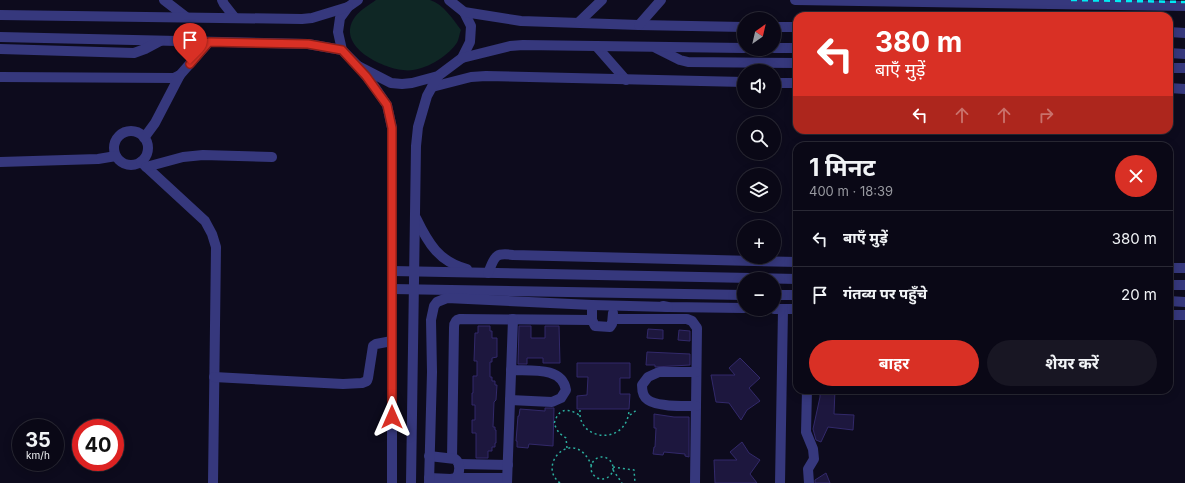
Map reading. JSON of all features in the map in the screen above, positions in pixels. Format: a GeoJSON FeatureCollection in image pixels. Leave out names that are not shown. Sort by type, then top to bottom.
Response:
{"type":"FeatureCollection","features":[{"type":"Feature","properties":{"kind":"street"},"geometry":{"type":"LineString","coordinates":[[164,0],[186,17]]}},
{"type":"Feature","properties":{"kind":"street"},"geometry":{"type":"LineString","coordinates":[[0,15],[302,19],[312,18],[348,7],[358,0]]}},
{"type":"Feature","properties":{"kind":"street"},"geometry":{"type":"LineString","coordinates":[[449,0],[464,12],[471,26],[470,42],[462,58]]}},
{"type":"Feature","properties":{"kind":"street"},"geometry":{"type":"LineString","coordinates":[[579,22],[602,0]]}},
{"type":"Feature","properties":{"kind":"street"},"geometry":{"type":"LineString","coordinates":[[639,25],[661,0]]}},
{"type":"Feature","properties":{"kind":"street"},"geometry":{"type":"LineString","coordinates":[[795,0],[1185,6]]}},
{"type":"Feature","properties":{"kind":"street"},"geometry":{"type":"LineString","coordinates":[[220,1],[235,18]]}},
{"type":"Feature","properties":{"kind":"street"},"geometry":{"type":"LineString","coordinates":[[348,7],[340,18],[338,32],[342,50],[358,66],[387,105],[392,128],[392,483]]}},
{"type":"Feature","properties":{"kind":"street"},"geometry":{"type":"LineString","coordinates":[[464,12],[521,20],[639,25],[737,27]]}},
{"type":"Feature","properties":{"kind":"street"},"geometry":{"type":"LineString","coordinates":[[781,27],[793,27]]}},
{"type":"Feature","properties":{"kind":"street"},"geometry":{"type":"LineString","coordinates":[[1173,32],[1185,33]]}},
{"type":"Feature","properties":{"kind":"street"},"geometry":{"type":"LineString","coordinates":[[0,37],[308,44],[342,50]]}},
{"type":"Feature","properties":{"kind":"street"},"geometry":{"type":"LineString","coordinates":[[0,49],[134,53],[160,41]]}},
{"type":"Feature","properties":{"kind":"street"},"geometry":{"type":"LineString","coordinates":[[144,138],[155,123],[180,75],[209,42]]}},
{"type":"Feature","properties":{"kind":"street"},"geometry":{"type":"LineString","coordinates":[[358,66],[391,83],[402,84],[438,76],[462,58],[510,46],[737,48]]}},
{"type":"Feature","properties":{"kind":"street"},"geometry":{"type":"LineString","coordinates":[[598,47],[626,80]]}},
{"type":"Feature","properties":{"kind":"street"},"geometry":{"type":"LineString","coordinates":[[655,47],[680,60],[688,62],[793,63]]}},
{"type":"Feature","properties":{"kind":"street"},"geometry":{"type":"LineString","coordinates":[[781,48],[793,48]]}},
{"type":"Feature","properties":{"kind":"street"},"geometry":{"type":"LineString","coordinates":[[1173,54],[1185,54]]}},
{"type":"Feature","properties":{"kind":"street"},"geometry":{"type":"LineString","coordinates":[[1173,68],[1185,68]]}},
{"type":"Feature","properties":{"kind":"street"},"geometry":{"type":"LineString","coordinates":[[0,77],[170,79],[180,75]]}},
{"type":"Feature","properties":{"kind":"street"},"geometry":{"type":"LineString","coordinates":[[410,483],[416,146],[418,127],[427,96],[438,76]]}},
{"type":"Feature","properties":{"kind":"street"},"geometry":{"type":"LineString","coordinates":[[432,87],[486,76],[737,82]]}},
{"type":"Feature","properties":{"kind":"street"},"geometry":{"type":"LineString","coordinates":[[781,83],[793,83]]}},
{"type":"Feature","properties":{"kind":"street"},"geometry":{"type":"LineString","coordinates":[[1173,88],[1185,89]]}},
{"type":"Feature","properties":{"kind":"street"},"geometry":{"type":"LineString","coordinates":[[144,164],[147,153],[147,143],[144,138],[136,132],[120,135],[114,145],[116,156],[124,164],[130,165],[144,164],[203,155],[272,157]]}},
{"type":"Feature","properties":{"kind":"street"},"geometry":{"type":"LineString","coordinates":[[0,162],[98,159],[116,156]]}},
{"type":"Feature","properties":{"kind":"street"},"geometry":{"type":"LineString","coordinates":[[144,164],[205,221],[212,234],[216,247],[213,483]]}},
{"type":"Feature","properties":{"kind":"street"},"geometry":{"type":"LineString","coordinates":[[415,216],[428,242],[442,257],[458,267],[485,273]]}},
{"type":"Feature","properties":{"kind":"street"},"geometry":{"type":"LineString","coordinates":[[485,273],[495,256],[505,253],[513,255],[793,262]]}},
{"type":"Feature","properties":{"kind":"street"},"geometry":{"type":"LineString","coordinates":[[1173,268],[1185,268]]}},
{"type":"Feature","properties":{"kind":"street"},"geometry":{"type":"LineString","coordinates":[[392,271],[793,279]]}},
{"type":"Feature","properties":{"kind":"street"},"geometry":{"type":"LineString","coordinates":[[1173,285],[1185,285]]}},
{"type":"Feature","properties":{"kind":"street"},"geometry":{"type":"LineString","coordinates":[[392,289],[737,294]]}},
{"type":"Feature","properties":{"kind":"street"},"geometry":{"type":"LineString","coordinates":[[606,292],[668,307]]}},
{"type":"Feature","properties":{"kind":"street"},"geometry":{"type":"LineString","coordinates":[[781,295],[793,295]]}},
{"type":"Feature","properties":{"kind":"street"},"geometry":{"type":"LineString","coordinates":[[512,319],[507,481],[429,481],[432,320],[434,306],[437,302],[446,298],[592,305],[737,308]]}},
{"type":"Feature","properties":{"kind":"street"},"geometry":{"type":"LineString","coordinates":[[1173,301],[1185,302]]}},
{"type":"Feature","properties":{"kind":"street"},"geometry":{"type":"LineString","coordinates":[[592,305],[592,320],[594,326],[610,327],[613,319],[613,305]]}},
{"type":"Feature","properties":{"kind":"street"},"geometry":{"type":"LineString","coordinates":[[781,309],[793,309]]}},
{"type":"Feature","properties":{"kind":"street"},"geometry":{"type":"LineString","coordinates":[[1173,315],[1185,315]]}},
{"type":"Feature","properties":{"kind":"street"},"geometry":{"type":"LineString","coordinates":[[778,316],[780,483]]}},
{"type":"Feature","properties":{"kind":"street"},"geometry":{"type":"LineString","coordinates":[[613,319],[687,320],[692,321],[697,328],[695,483]]}},
{"type":"Feature","properties":{"kind":"street"},"geometry":{"type":"LineString","coordinates":[[414,320],[432,320]]}},
{"type":"Feature","properties":{"kind":"street"},"geometry":{"type":"LineString","coordinates":[[453,480],[459,472],[455,461],[454,323],[456,320],[592,320]]}},
{"type":"Feature","properties":{"kind":"street"},"geometry":{"type":"LineString","coordinates":[[214,377],[343,384],[362,383],[368,378],[373,346],[392,341]]}},
{"type":"Feature","properties":{"kind":"street"},"geometry":{"type":"LineString","coordinates":[[510,400],[552,402],[561,398],[566,390],[565,382],[558,375],[547,372],[511,370]]}},
{"type":"Feature","properties":{"kind":"street"},"geometry":{"type":"LineString","coordinates":[[696,372],[659,372],[648,377],[642,386],[642,393],[648,400],[658,404],[696,406]]}},
{"type":"Feature","properties":{"kind":"street"},"geometry":{"type":"LineString","coordinates":[[807,394],[806,432],[813,449],[814,459],[808,469],[809,483]]}},
{"type":"Feature","properties":{"kind":"street"},"geometry":{"type":"LineString","coordinates":[[429,456],[455,461],[508,465]]}},
{"type":"Feature","properties":{"kind":"path"},"geometry":{"type":"LineString","coordinates":[[629,416],[638,408]]}},
{"type":"Feature","properties":{"kind":"path"},"geometry":{"type":"LineString","coordinates":[[567,448],[566,438],[559,433],[554,424],[556,418],[562,411],[567,410],[573,411],[579,415]]}},
{"type":"Feature","properties":{"kind":"path"},"geometry":{"type":"LineString","coordinates":[[580,410],[579,415],[584,427],[594,433],[606,436],[618,432],[624,426],[628,420],[629,411]]}},
{"type":"Feature","properties":{"kind":"path"},"geometry":{"type":"LineString","coordinates":[[560,483],[554,479],[553,461],[560,451],[567,448],[575,448],[585,453],[592,466],[593,473],[599,478],[609,477],[613,470]]}},
{"type":"Feature","properties":{"kind":"path"},"geometry":{"type":"LineString","coordinates":[[592,466],[594,460],[597,458],[604,457],[610,460],[616,476],[622,483]]}},
{"type":"Feature","properties":{"kind":"path"},"geometry":{"type":"LineString","coordinates":[[613,467],[634,470],[635,483]]}},
{"type":"Feature","properties":{"kind":"green space"},"geometry":{"type":"Polygon","coordinates":[[[376,0],[430,0],[435,2],[447,12],[461,30],[457,43],[440,59],[425,67],[417,69],[403,70],[384,65],[374,60],[364,54],[357,47],[352,39],[350,30],[353,20],[358,14],[376,0]]]}},
{"type":"Feature","properties":{"kind":"building"},"geometry":{"type":"Polygon","coordinates":[[[478,326],[490,326],[492,338],[497,338],[497,357],[492,358],[492,362],[490,362],[490,377],[492,377],[492,381],[495,381],[495,385],[497,385],[496,400],[494,402],[493,427],[495,427],[496,430],[496,443],[495,447],[492,447],[492,451],[488,451],[488,458],[476,458],[476,433],[472,433],[472,420],[475,420],[475,405],[472,405],[473,376],[477,376],[477,361],[474,361],[475,333],[478,333],[478,326]]]}},
{"type":"Feature","properties":{"kind":"building"},"geometry":{"type":"Polygon","coordinates":[[[519,326],[531,326],[531,338],[545,338],[545,326],[559,326],[560,363],[543,363],[543,358],[527,358],[527,364],[518,364],[519,326]]]}},
{"type":"Feature","properties":{"kind":"building"},"geometry":{"type":"Polygon","coordinates":[[[648,329],[663,330],[663,339],[647,338],[648,329]]]}},
{"type":"Feature","properties":{"kind":"building"},"geometry":{"type":"Polygon","coordinates":[[[679,330],[690,331],[690,341],[678,340],[679,330]]]}},
{"type":"Feature","properties":{"kind":"building"},"geometry":{"type":"Polygon","coordinates":[[[647,352],[690,354],[690,365],[655,367],[655,365],[646,365],[647,352]]]}},
{"type":"Feature","properties":{"kind":"building"},"geometry":{"type":"Polygon","coordinates":[[[740,358],[760,378],[749,388],[760,401],[747,410],[741,420],[729,403],[716,402],[711,375],[735,375],[729,368],[740,358]]]}},
{"type":"Feature","properties":{"kind":"building"},"geometry":{"type":"Polygon","coordinates":[[[577,363],[630,363],[630,378],[620,378],[620,394],[630,394],[629,409],[577,409],[577,396],[587,395],[588,377],[577,377],[577,363]]]}},
{"type":"Feature","properties":{"kind":"building"},"geometry":{"type":"Polygon","coordinates":[[[820,394],[835,394],[834,414],[854,415],[853,430],[828,427],[821,442],[816,440],[813,429],[820,394]]]}},
{"type":"Feature","properties":{"kind":"building"},"geometry":{"type":"Polygon","coordinates":[[[545,408],[554,408],[553,446],[529,444],[528,448],[517,447],[516,441],[520,409],[545,411],[545,408]]]}},
{"type":"Feature","properties":{"kind":"building"},"geometry":{"type":"Polygon","coordinates":[[[654,414],[674,417],[689,417],[689,457],[685,456],[685,454],[664,452],[663,455],[653,454],[656,428],[654,428],[654,414]]]}},
{"type":"Feature","properties":{"kind":"building"},"geometry":{"type":"Polygon","coordinates":[[[742,442],[749,453],[760,460],[750,474],[757,483],[715,483],[714,460],[737,460],[730,452],[742,442]]]}},
{"type":"Feature","properties":{"kind":"building"},"geometry":{"type":"Polygon","coordinates":[[[826,473],[830,483],[815,483],[815,480],[826,473]]]}},
{"type":"Feature","properties":{"kind":"railway"},"geometry":{"type":"LineString","coordinates":[[1071,0],[1185,2]]}},
{"type":"Feature","properties":{"kind":"route"},"geometry":{"type":"LineString","coordinates":[[190,64],[209,42],[308,44],[342,50],[358,66],[387,105],[392,128],[392,417]]}}]}
